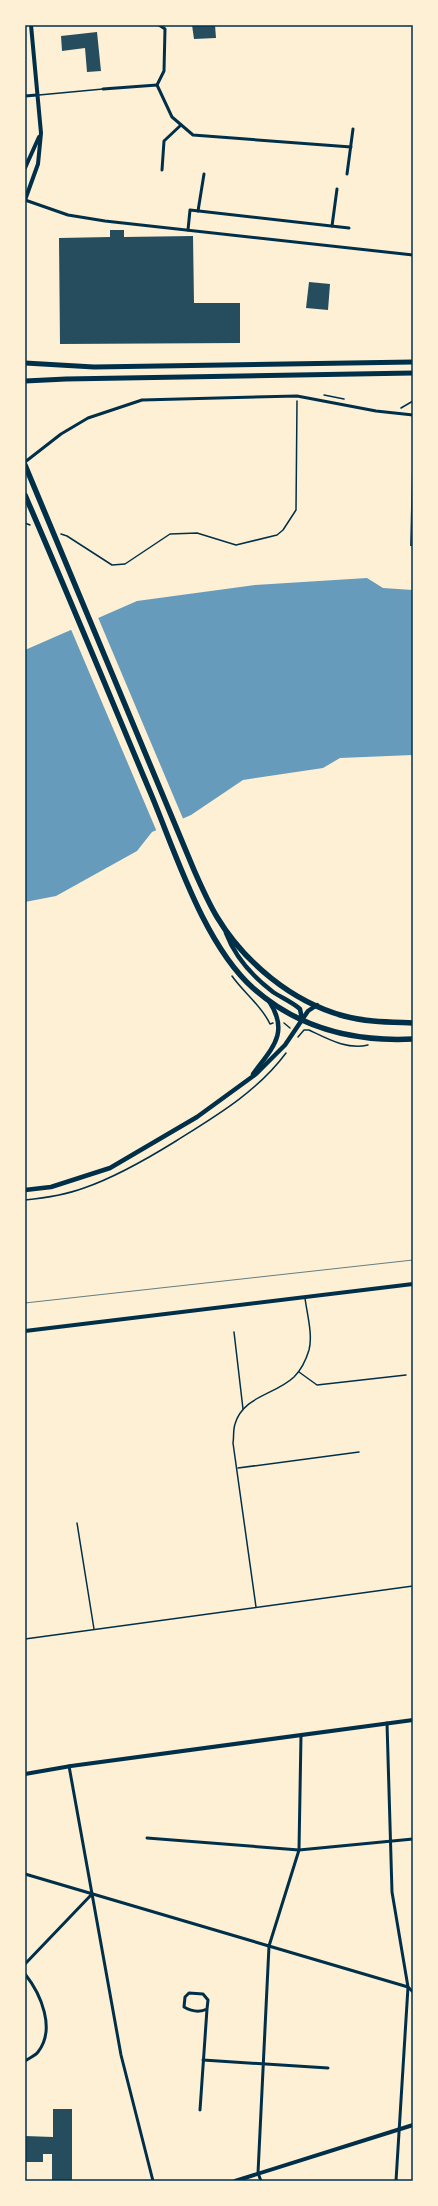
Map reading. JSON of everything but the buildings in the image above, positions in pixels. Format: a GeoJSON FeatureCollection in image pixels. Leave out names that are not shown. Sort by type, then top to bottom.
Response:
{"type":"FeatureCollection","features":[{"type":"Feature","properties":{"kind":"highway"},"geometry":{"type":"LineString","coordinates":[[25,464],[194,870],[216,916],[224,928],[237,945],[256,965],[293,993],[342,1015],[371,1021],[413,1023]]}},
{"type":"Feature","properties":{"kind":"highway"},"geometry":{"type":"LineString","coordinates":[[25,495],[184,874],[204,918],[226,957],[239,974],[267,999],[302,1021],[335,1032],[370,1039],[413,1039]]}},
{"type":"Feature","properties":{"kind":"main road"},"geometry":{"type":"LineString","coordinates":[[25,363],[94,367],[413,362]]}},
{"type":"Feature","properties":{"kind":"main road"},"geometry":{"type":"LineString","coordinates":[[25,381],[66,378],[413,373]]}},
{"type":"Feature","properties":{"kind":"main road"},"geometry":{"type":"LineString","coordinates":[[224,928],[232,950],[242,963],[264,984],[300,1009],[302,1021]]}},
{"type":"Feature","properties":{"kind":"main road"},"geometry":{"type":"LineString","coordinates":[[249,1080],[277,1041],[277,1023],[275,1012],[267,999]]}},
{"type":"Feature","properties":{"kind":"main road"},"geometry":{"type":"LineString","coordinates":[[25,1190],[51,1187],[110,1168],[197,1117],[249,1080],[295,1032],[308,1011],[317,1005]]}},
{"type":"Feature","properties":{"kind":"street"},"geometry":{"type":"LineString","coordinates":[[31,25],[41,133],[38,164],[25,200],[68,215],[413,256]]}},
{"type":"Feature","properties":{"kind":"street"},"geometry":{"type":"LineString","coordinates":[[159,25],[165,29],[164,71],[158,84],[172,117],[193,135],[350,147]]}},
{"type":"Feature","properties":{"kind":"street"},"geometry":{"type":"LineString","coordinates":[[103,89],[158,84]]}},
{"type":"Feature","properties":{"kind":"street"},"geometry":{"type":"LineString","coordinates":[[25,96],[37,95]]}},
{"type":"Feature","properties":{"kind":"street"},"geometry":{"type":"LineString","coordinates":[[162,170],[164,141],[182,125]]}},
{"type":"Feature","properties":{"kind":"street"},"geometry":{"type":"LineString","coordinates":[[347,174],[353,129]]}},
{"type":"Feature","properties":{"kind":"street"},"geometry":{"type":"LineString","coordinates":[[25,168],[41,133]]}},
{"type":"Feature","properties":{"kind":"street"},"geometry":{"type":"LineString","coordinates":[[198,211],[204,174]]}},
{"type":"Feature","properties":{"kind":"street"},"geometry":{"type":"LineString","coordinates":[[332,226],[338,189]]}},
{"type":"Feature","properties":{"kind":"street"},"geometry":{"type":"LineString","coordinates":[[188,230],[190,210],[348,228]]}},
{"type":"Feature","properties":{"kind":"street"},"geometry":{"type":"LineString","coordinates":[[25,464],[61,434],[88,418],[142,400],[297,396],[376,411],[413,415]]}},
{"type":"Feature","properties":{"kind":"street"},"geometry":{"type":"LineString","coordinates":[[25,1331],[413,1284]]}},
{"type":"Feature","properties":{"kind":"street"},"geometry":{"type":"LineString","coordinates":[[25,1774],[69,1766],[413,1720]]}},
{"type":"Feature","properties":{"kind":"street"},"geometry":{"type":"LineString","coordinates":[[387,1723],[389,1842],[392,1892],[408,1987],[401,2129],[396,2181]]}},
{"type":"Feature","properties":{"kind":"street"},"geometry":{"type":"LineString","coordinates":[[261,2181],[258,2173],[262,2064],[269,1946],[299,1850],[301,1735]]}},
{"type":"Feature","properties":{"kind":"street"},"geometry":{"type":"LineString","coordinates":[[69,1766],[121,2055],[153,2181]]}},
{"type":"Feature","properties":{"kind":"street"},"geometry":{"type":"LineString","coordinates":[[147,1838],[299,1850],[413,1839]]}},
{"type":"Feature","properties":{"kind":"street"},"geometry":{"type":"LineString","coordinates":[[25,1874],[408,1987],[413,1986]]}},
{"type":"Feature","properties":{"kind":"street"},"geometry":{"type":"LineString","coordinates":[[25,1964],[92,1894]]}},
{"type":"Feature","properties":{"kind":"street"},"geometry":{"type":"LineString","coordinates":[[25,1974],[34,1984],[46,2020],[46,2037],[38,2053],[25,2061]]}},
{"type":"Feature","properties":{"kind":"street"},"geometry":{"type":"LineString","coordinates":[[408,1987],[413,1992]]}},
{"type":"Feature","properties":{"kind":"street"},"geometry":{"type":"LineString","coordinates":[[200,2110],[208,2000],[204,1994],[188,1993],[184,1997],[184,2007],[189,2010],[202,2011],[207,2008]]}},
{"type":"Feature","properties":{"kind":"street"},"geometry":{"type":"LineString","coordinates":[[203,2060],[328,2068]]}},
{"type":"Feature","properties":{"kind":"street"},"geometry":{"type":"LineString","coordinates":[[235,2181],[413,2126]]}},
{"type":"Feature","properties":{"kind":"lane"},"geometry":{"type":"LineString","coordinates":[[37,95],[103,89]]}},
{"type":"Feature","properties":{"kind":"lane"},"geometry":{"type":"LineString","coordinates":[[256,1607],[237,1468],[234,1443],[234,1425],[243,1409],[252,1401],[293,1378],[298,1372],[309,1349],[310,1335],[304,1296]]}},
{"type":"Feature","properties":{"kind":"lane"},"geometry":{"type":"LineString","coordinates":[[234,1332],[243,1409]]}},
{"type":"Feature","properties":{"kind":"lane"},"geometry":{"type":"LineString","coordinates":[[298,1372],[317,1385],[406,1376]]}},
{"type":"Feature","properties":{"kind":"lane"},"geometry":{"type":"LineString","coordinates":[[237,1468],[359,1452]]}},
{"type":"Feature","properties":{"kind":"lane"},"geometry":{"type":"LineString","coordinates":[[77,1523],[94,1629]]}},
{"type":"Feature","properties":{"kind":"lane"},"geometry":{"type":"LineString","coordinates":[[25,1639],[413,1586]]}},
{"type":"Feature","properties":{"kind":"path"},"geometry":{"type":"LineString","coordinates":[[60,534],[68,536],[112,565],[124,564],[170,534],[197,533],[236,546],[277,535],[283,530],[296,510],[297,396]]}},
{"type":"Feature","properties":{"kind":"path"},"geometry":{"type":"LineString","coordinates":[[399,408],[413,401]]}},
{"type":"Feature","properties":{"kind":"path"},"geometry":{"type":"LineString","coordinates":[[25,523],[32,525]]}},
{"type":"Feature","properties":{"kind":"path"},"geometry":{"type":"LineString","coordinates":[[270,1024],[282,1022],[300,1035]]}},
{"type":"Feature","properties":{"kind":"water"},"geometry":{"type":"Polygon","coordinates":[[[367,578],[383,588],[413,590],[413,755],[340,758],[323,768],[243,780],[191,815],[152,832],[137,851],[56,896],[25,902],[25,650],[137,601],[255,585],[367,578]]]}},
{"type":"Feature","properties":{"kind":"pier"},"geometry":{"type":"Polygon","coordinates":[[[97,615],[184,821],[157,832],[70,627],[97,615]]]}},
{"type":"Feature","properties":{"kind":"tram line"},"geometry":{"type":"LineString","coordinates":[[25,1303],[413,1260]]}}]}
